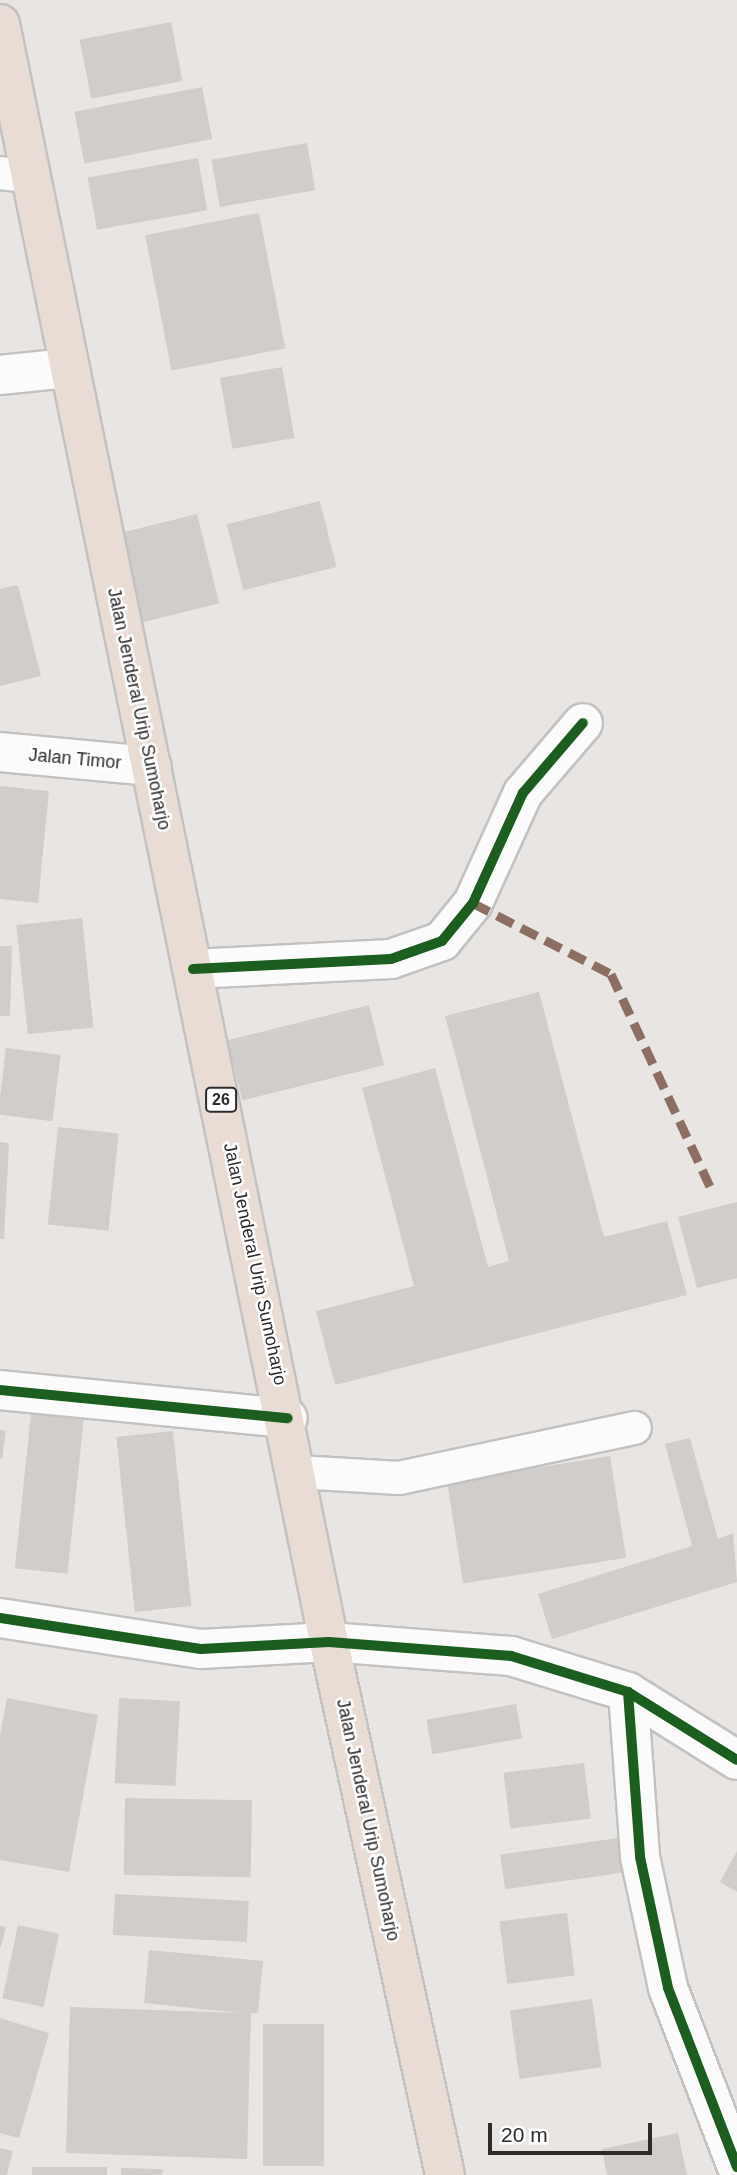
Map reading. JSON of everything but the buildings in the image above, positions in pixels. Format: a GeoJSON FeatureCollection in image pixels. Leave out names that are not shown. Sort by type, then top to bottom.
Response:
{"type":"FeatureCollection","features":[{"type":"Feature","properties":{"kind":"highway","name":"Jalan Jenderal Urip Sumoharjo"},"geometry":{"type":"LineString","coordinates":[[0,24],[15,174],[68,368],[288,1418],[329,1642],[445,2175]]}},
{"type":"Feature","properties":{"kind":"street"},"geometry":{"type":"LineString","coordinates":[[0,375],[68,368]]}},
{"type":"Feature","properties":{"kind":"street"},"geometry":{"type":"LineString","coordinates":[[193,969],[391,960],[442,941],[473,903],[523,793],[583,723]]}},
{"type":"Feature","properties":{"kind":"street","name":"Jalan Timor"},"geometry":{"type":"LineString","coordinates":[[0,752],[151,766]]}},
{"type":"Feature","properties":{"kind":"street"},"geometry":{"type":"LineString","coordinates":[[0,1390],[288,1418]]}},
{"type":"Feature","properties":{"kind":"street"},"geometry":{"type":"LineString","coordinates":[[0,1618],[201,1649],[329,1642],[510,1657],[628,1692],[737,1760]]}},
{"type":"Feature","properties":{"kind":"street"},"geometry":{"type":"LineString","coordinates":[[628,1692],[640,1857],[668,1987],[737,2167]]}},
{"type":"Feature","properties":{"kind":"lane"},"geometry":{"type":"LineString","coordinates":[[299,1472],[399,1478],[635,1428]]}},
{"type":"Feature","properties":{"kind":"marked path"},"geometry":{"type":"LineString","coordinates":[[473,903],[611,974],[711,1188]]}},
{"type":"Feature","properties":{"kind":"cycle path"},"geometry":{"type":"LineString","coordinates":[[193,969],[391,959],[442,941],[473,903],[523,793],[583,723]]}},
{"type":"Feature","properties":{"kind":"cycle path"},"geometry":{"type":"LineString","coordinates":[[0,1390],[288,1418]]}},
{"type":"Feature","properties":{"kind":"cycle path"},"geometry":{"type":"LineString","coordinates":[[0,1618],[201,1649],[329,1642],[511,1656],[628,1692],[737,1760]]}},
{"type":"Feature","properties":{"kind":"cycle path"},"geometry":{"type":"LineString","coordinates":[[628,1692],[640,1857],[668,1988],[737,2167]]}}]}
